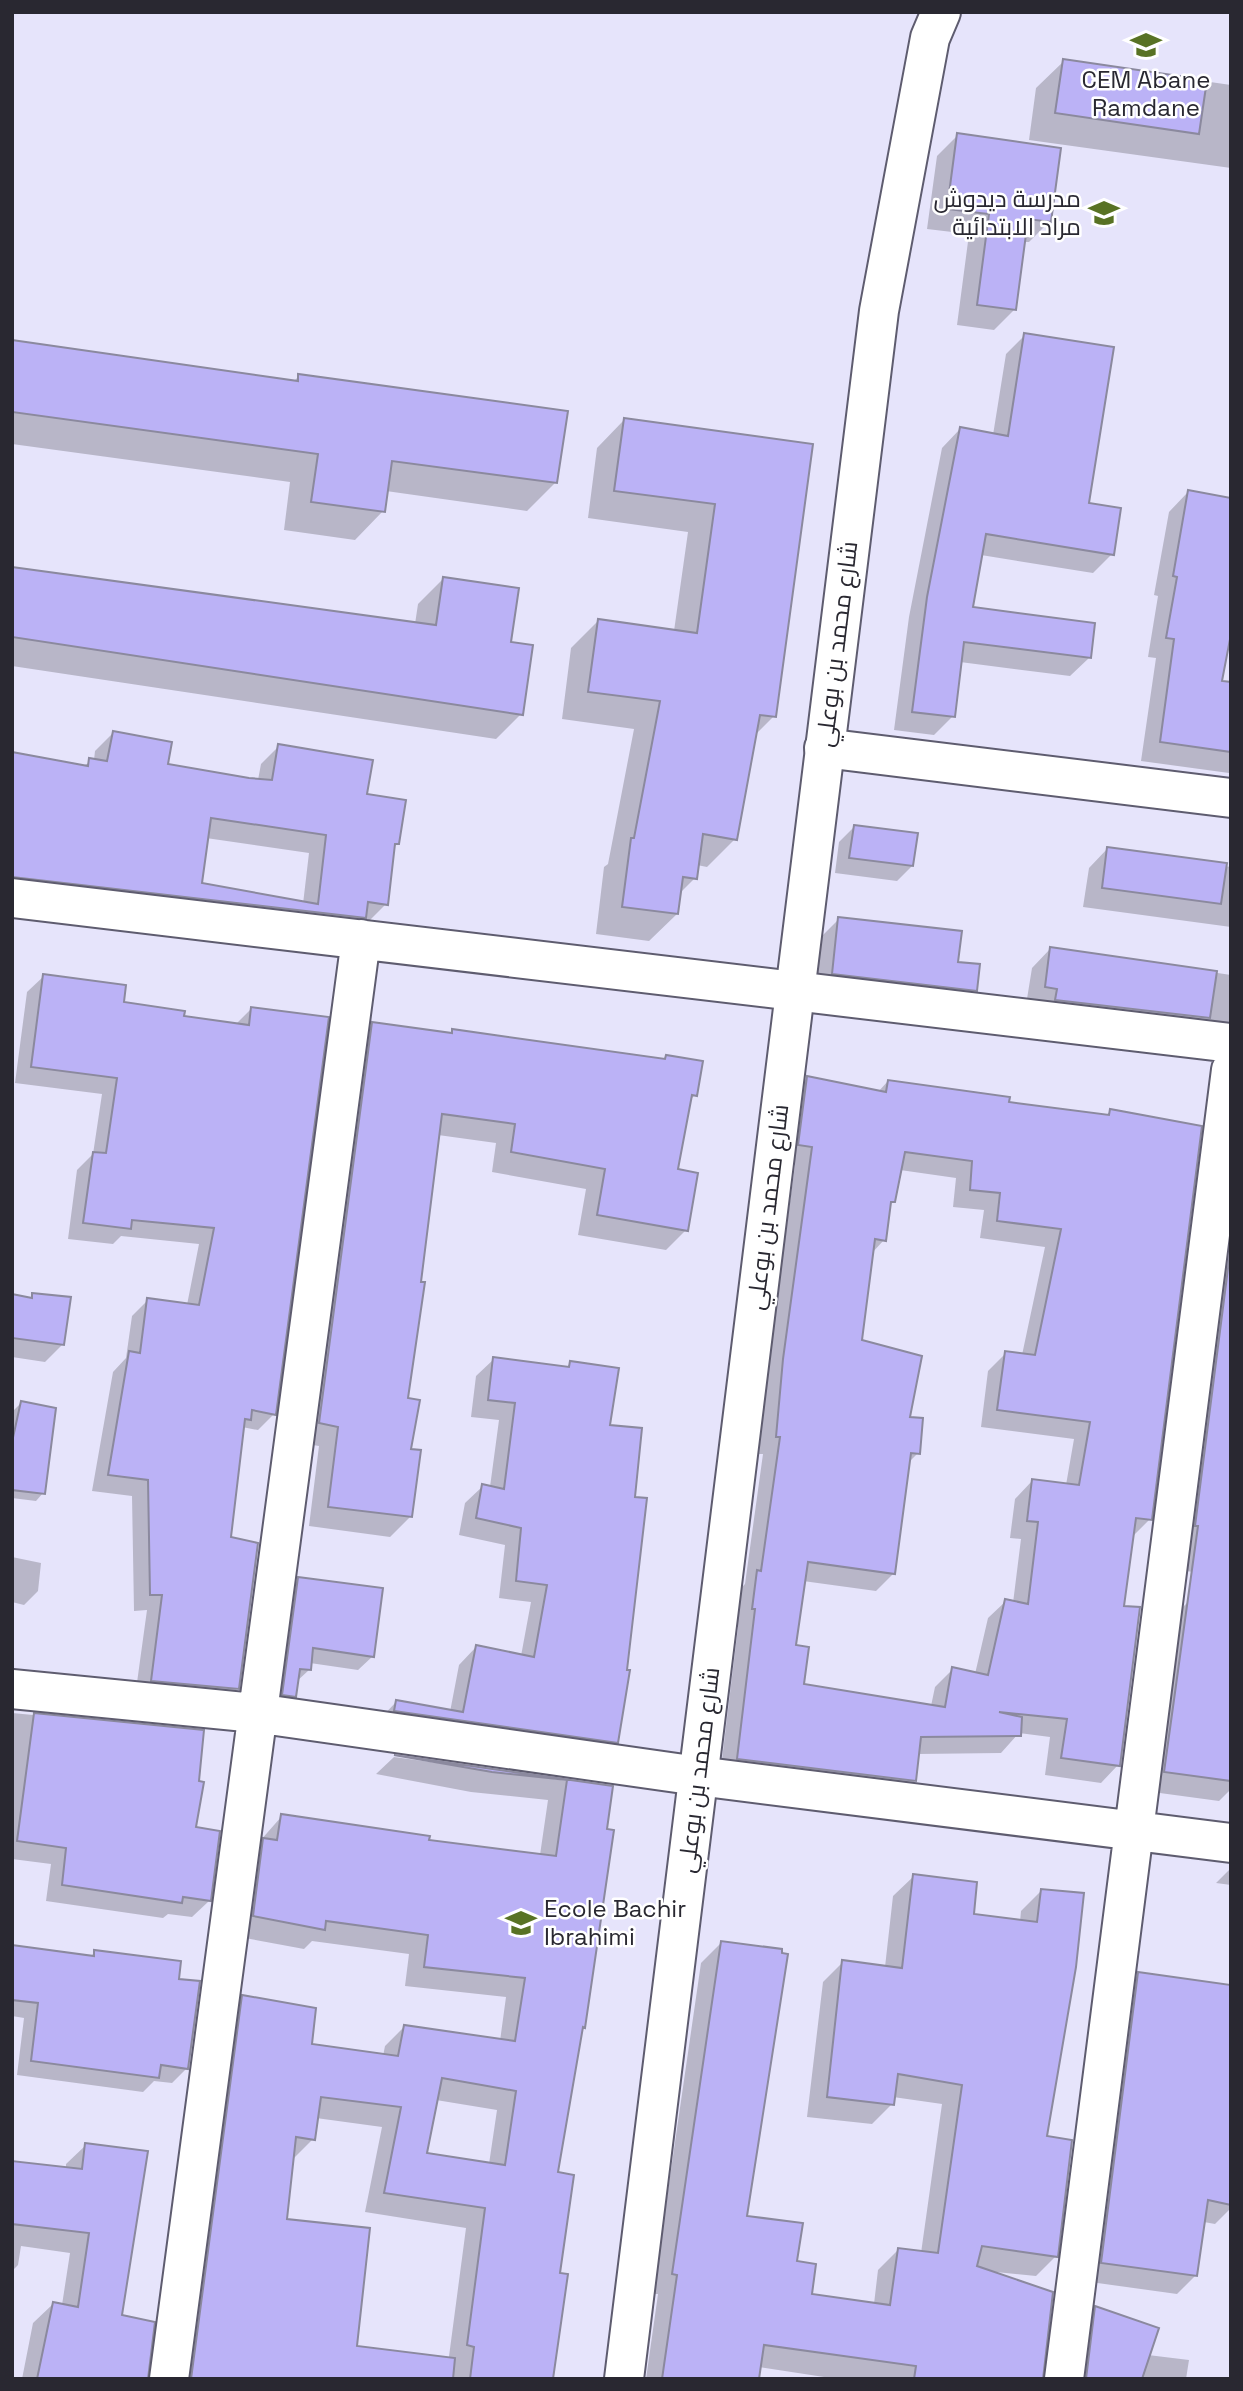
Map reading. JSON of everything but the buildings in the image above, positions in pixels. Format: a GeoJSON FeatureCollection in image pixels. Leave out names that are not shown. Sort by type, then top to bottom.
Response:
{"type":"FeatureCollection","features":[{"type":"Feature","properties":{"kind":"street","name":"شارع محمد بن بوعلي"},"geometry":{"type":"LineString","coordinates":[[624,2379],[879,311],[936,25]]}},
{"type":"Feature","properties":{"kind":"street"},"geometry":{"type":"LineString","coordinates":[[824,748],[1231,798]]}},
{"type":"Feature","properties":{"kind":"street"},"geometry":{"type":"LineString","coordinates":[[12,898],[795,989],[1231,1043]]}},
{"type":"Feature","properties":{"kind":"street"},"geometry":{"type":"LineString","coordinates":[[169,2379],[361,939]]}},
{"type":"Feature","properties":{"kind":"street"},"geometry":{"type":"LineString","coordinates":[[1064,2379],[1231,1070]]}},
{"type":"Feature","properties":{"kind":"street"},"geometry":{"type":"LineString","coordinates":[[12,1689],[256,1713],[698,1776],[1231,1843]]}},
{"type":"Feature","properties":{"kind":"place","name":"CEM Abane Ramdane"},"geometry":{"type":"Point","coordinates":[1146,45]}},
{"type":"Feature","properties":{"kind":"place","name":"مدرسة ديدوش مراد الابتدائية"},"geometry":{"type":"Point","coordinates":[1104,213]}},
{"type":"Feature","properties":{"kind":"place","name":"Ecole Bachir Ibrahimi"},"geometry":{"type":"Point","coordinates":[521,1923]}}]}
